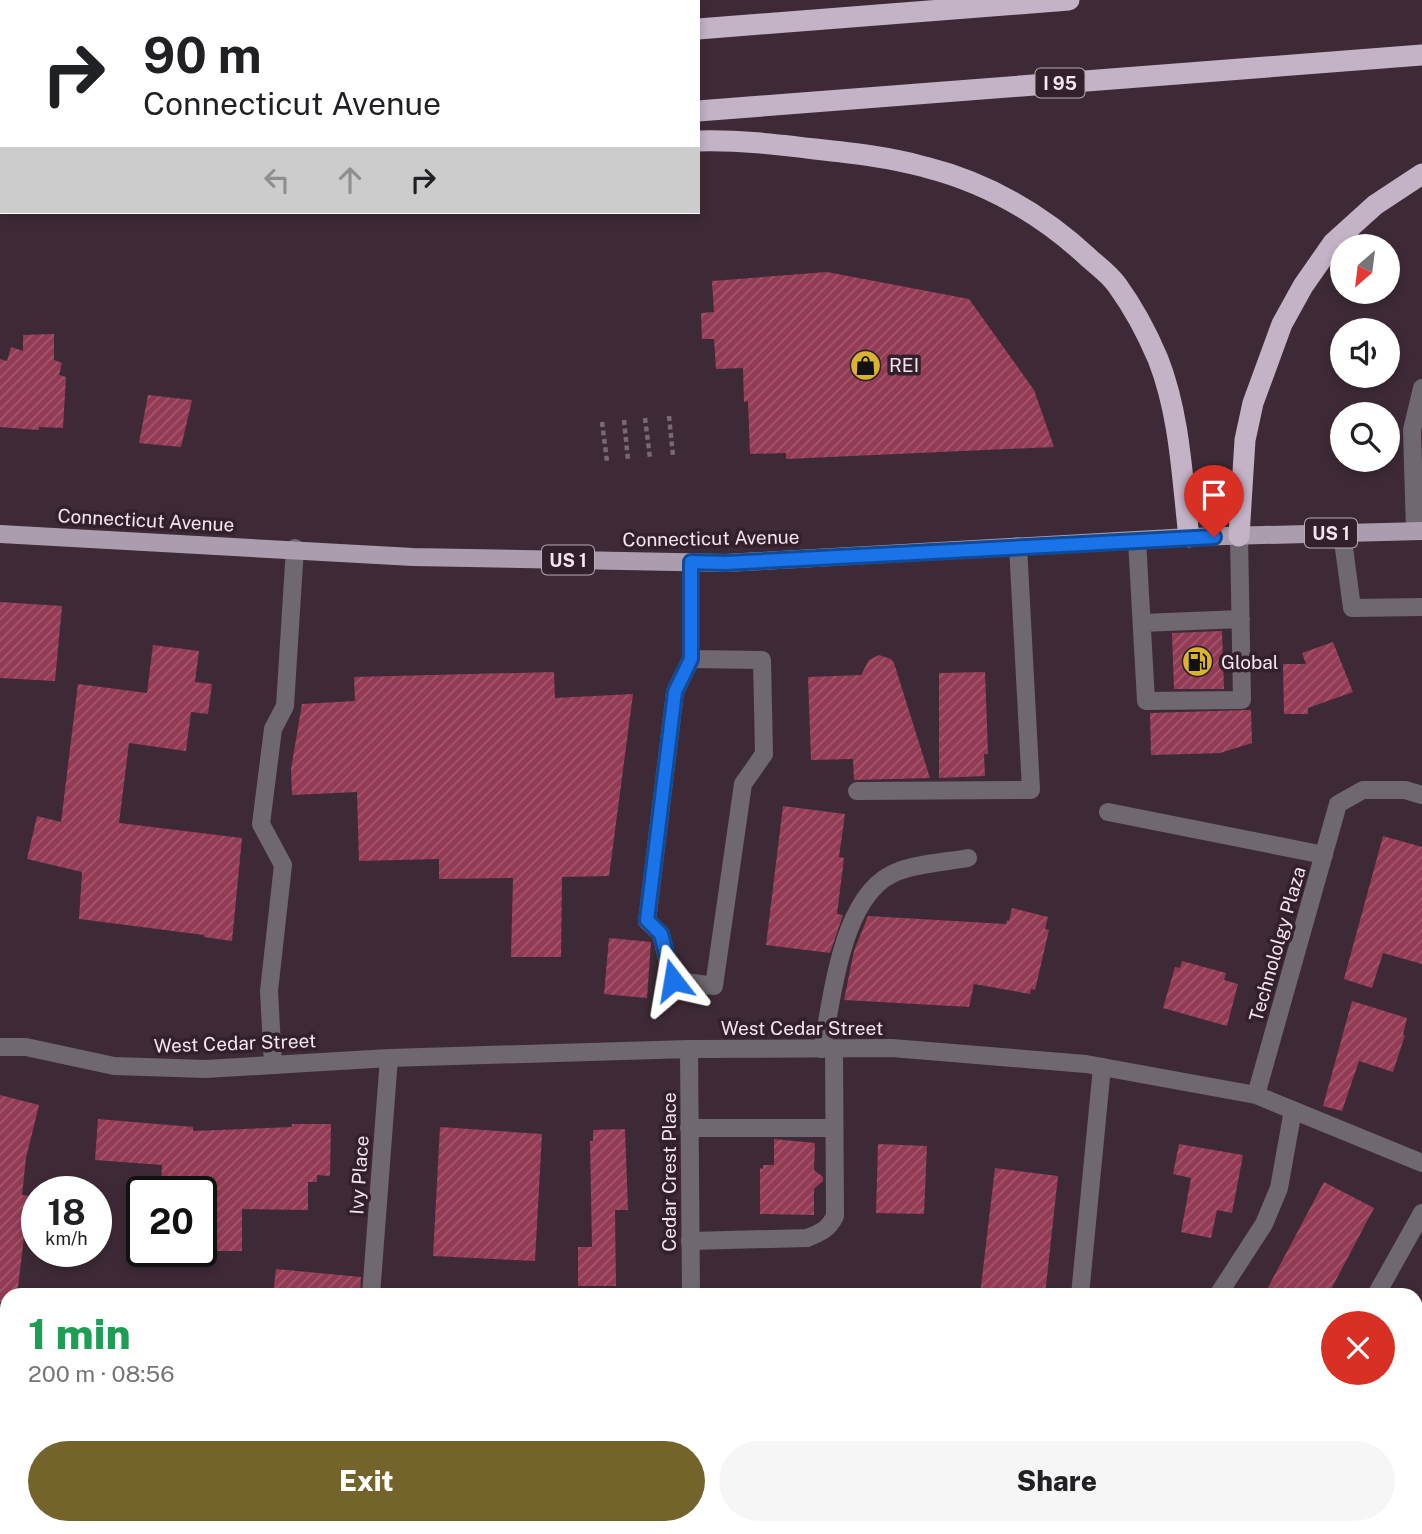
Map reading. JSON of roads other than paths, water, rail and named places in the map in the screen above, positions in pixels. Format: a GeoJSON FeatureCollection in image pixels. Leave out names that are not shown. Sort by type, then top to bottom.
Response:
{"type":"FeatureCollection","features":[{"type":"Feature","properties":{"kind":"highway"},"geometry":{"type":"LineString","coordinates":[[762,24],[948,0]]}},
{"type":"Feature","properties":{"kind":"highway"},"geometry":{"type":"LineString","coordinates":[[700,29],[1069,0]]}},
{"type":"Feature","properties":{"kind":"highway","name":"I 95"},"geometry":{"type":"LineString","coordinates":[[700,111],[1422,55]]}},
{"type":"Feature","properties":{"kind":"highway"},"geometry":{"type":"LineString","coordinates":[[700,141],[742,140],[869,155],[926,167],[979,185],[1020,204],[1064,235],[1115,282],[1140,321],[1158,359],[1170,393],[1176,427],[1189,537]]}},
{"type":"Feature","properties":{"kind":"highway"},"geometry":{"type":"LineString","coordinates":[[1239,536],[1245,440],[1253,403],[1282,324],[1303,286],[1334,243],[1375,205],[1422,174]]}},
{"type":"Feature","properties":{"kind":"main road","name":"Connecticut Avenue"},"geometry":{"type":"LineString","coordinates":[[0,534],[413,556],[726,563],[1189,537],[1418,531]]}},
{"type":"Feature","properties":{"kind":"street"},"geometry":{"type":"LineString","coordinates":[[1418,531],[1418,470],[1412,430],[1422,388]]}},
{"type":"Feature","properties":{"kind":"street"},"geometry":{"type":"LineString","coordinates":[[1342,533],[1352,608],[1422,607]]}},
{"type":"Feature","properties":{"kind":"street"},"geometry":{"type":"LineString","coordinates":[[1137,540],[1146,701],[1242,700],[1239,536]]}},
{"type":"Feature","properties":{"kind":"street"},"geometry":{"type":"LineString","coordinates":[[857,792],[1031,790],[1017,546]]}},
{"type":"Feature","properties":{"kind":"street"},"geometry":{"type":"LineString","coordinates":[[273,1065],[269,991],[282,865],[261,824],[273,729],[285,706],[295,548]]}},
{"type":"Feature","properties":{"kind":"street"},"geometry":{"type":"LineString","coordinates":[[691,562],[691,659],[675,692],[647,920],[661,934],[673,980],[714,986],[743,784],[765,754],[762,660],[691,659]]}},
{"type":"Feature","properties":{"kind":"street"},"geometry":{"type":"LineString","coordinates":[[1142,623],[1241,620]]}},
{"type":"Feature","properties":{"kind":"street","name":"Technololgy Plaza"},"geometry":{"type":"LineString","coordinates":[[1256,1095],[1338,804],[1363,790],[1405,790],[1422,795]]}},
{"type":"Feature","properties":{"kind":"street"},"geometry":{"type":"LineString","coordinates":[[1108,812],[1324,855]]}},
{"type":"Feature","properties":{"kind":"street"},"geometry":{"type":"LineString","coordinates":[[690,1241],[807,1238],[821,1233],[830,1225],[835,1216],[834,1128],[828,1049],[845,937],[857,909],[876,886],[897,871],[968,858]]}},
{"type":"Feature","properties":{"kind":"street","name":"West Cedar Street"},"geometry":{"type":"LineString","coordinates":[[0,1047],[26,1047],[114,1066],[206,1069],[389,1058],[689,1049],[892,1048],[1101,1067],[1256,1095],[1422,1163]]}},
{"type":"Feature","properties":{"kind":"street","name":"Cedar Crest Place"},"geometry":{"type":"LineString","coordinates":[[689,1049],[691,1288]]}},
{"type":"Feature","properties":{"kind":"street","name":"Ivy Place"},"geometry":{"type":"LineString","coordinates":[[372,1288],[389,1058]]}},
{"type":"Feature","properties":{"kind":"street"},"geometry":{"type":"LineString","coordinates":[[1081,1288],[1101,1067]]}},
{"type":"Feature","properties":{"kind":"street"},"geometry":{"type":"LineString","coordinates":[[1223,1288],[1264,1224],[1279,1188],[1293,1110]]}},
{"type":"Feature","properties":{"kind":"street"},"geometry":{"type":"LineString","coordinates":[[689,1128],[834,1128]]}},
{"type":"Feature","properties":{"kind":"street"},"geometry":{"type":"LineString","coordinates":[[1380,1288],[1422,1213]]}},
{"type":"Feature","properties":{"kind":"place","name":"REI"},"geometry":{"type":"Point","coordinates":[866,365]}},
{"type":"Feature","properties":{"kind":"place","name":"Global"},"geometry":{"type":"Point","coordinates":[1198,662]}}]}
